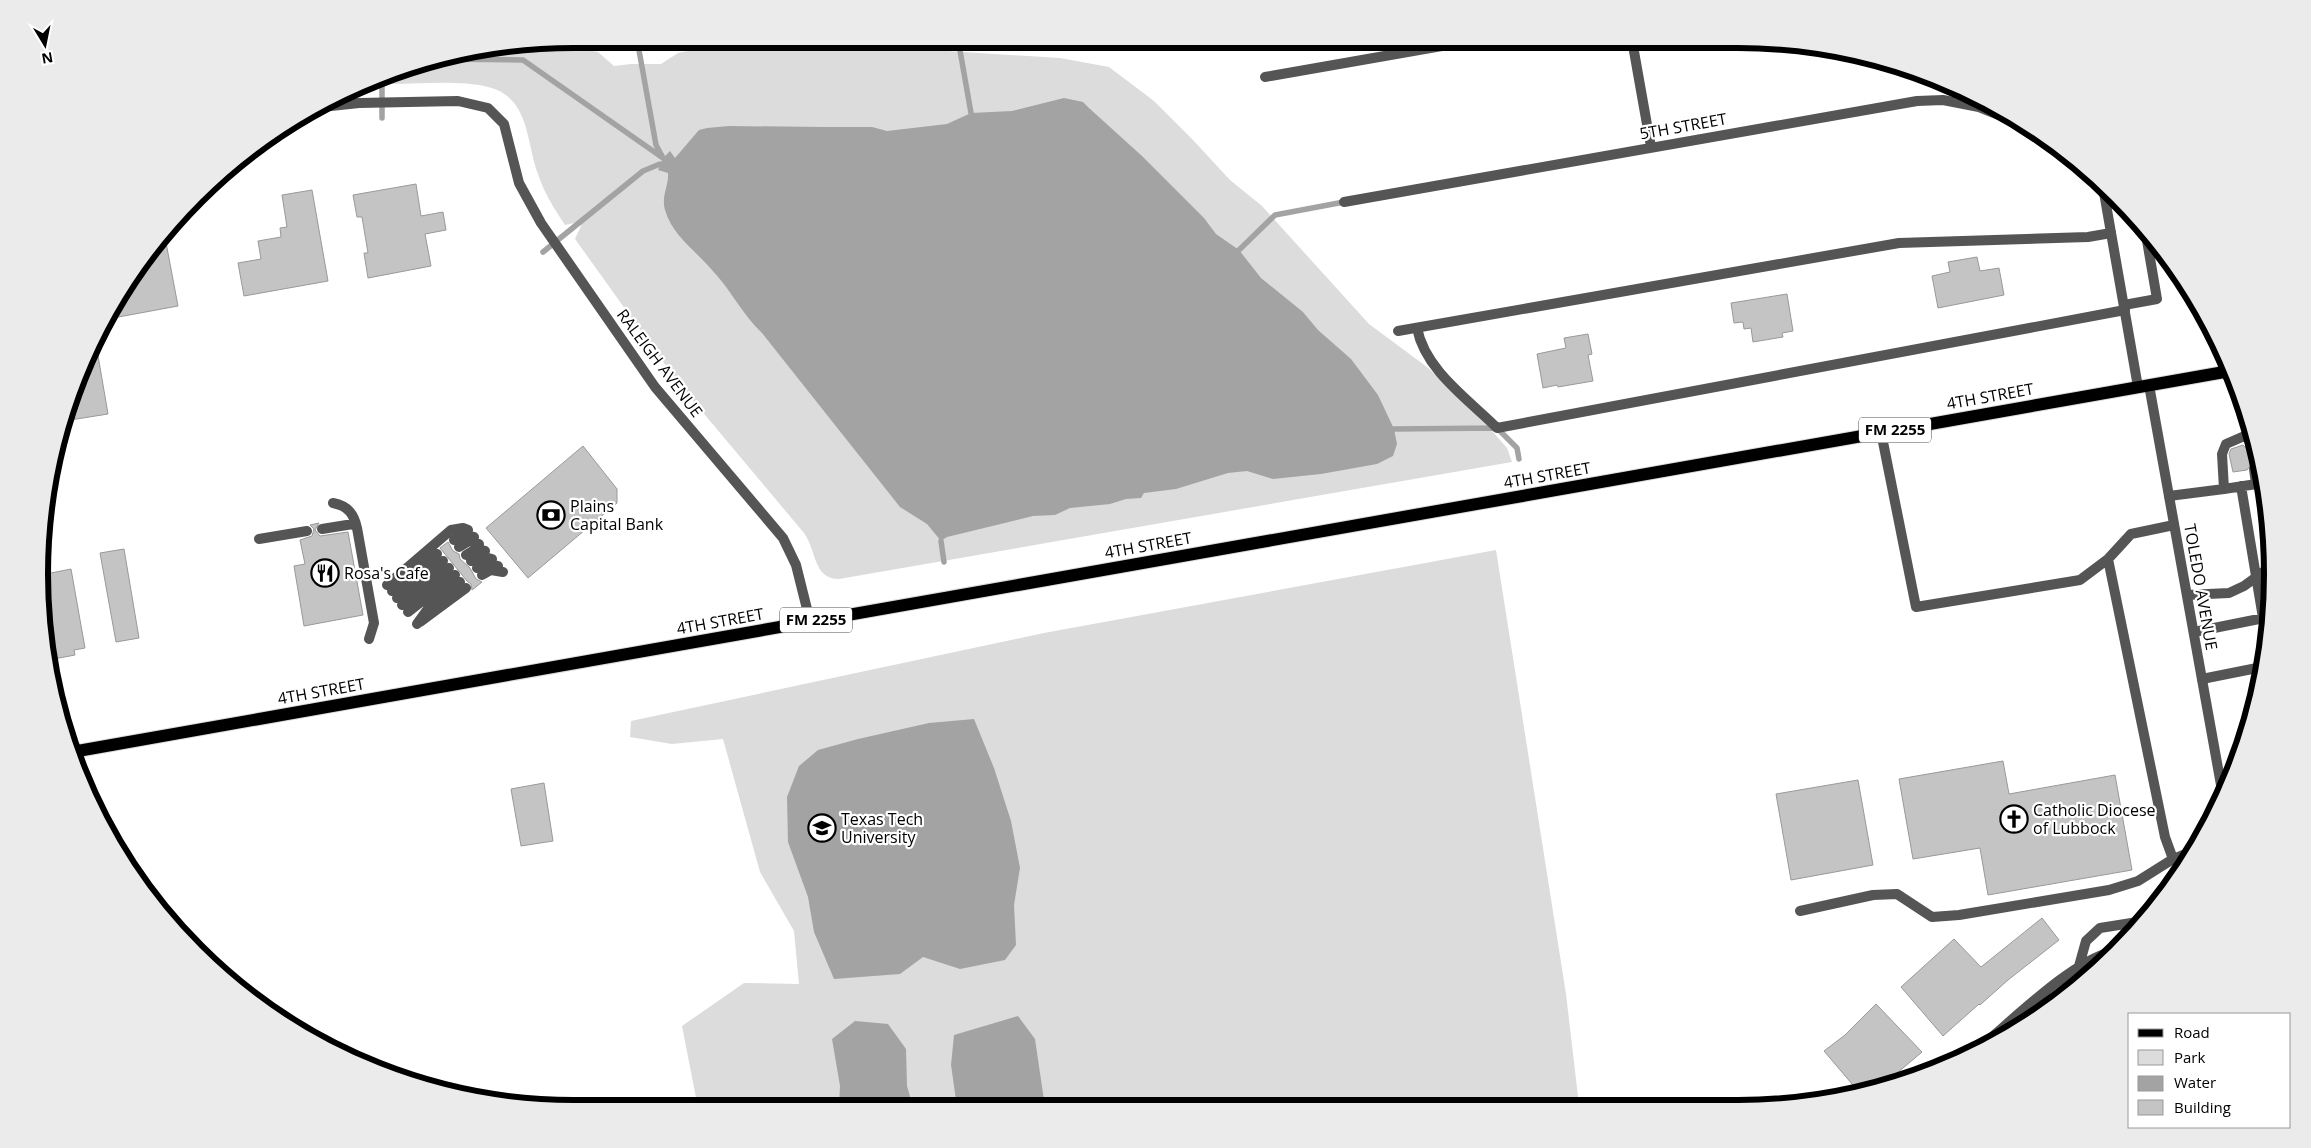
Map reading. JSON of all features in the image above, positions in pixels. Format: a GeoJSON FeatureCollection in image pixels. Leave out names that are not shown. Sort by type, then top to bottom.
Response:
{"type":"FeatureCollection","features":[{"type":"Feature","properties":{"kind":"main road","name":"4TH STREET"},"geometry":{"type":"LineString","coordinates":[[78,751],[2223,372]]}},
{"type":"Feature","properties":{"kind":"street"},"geometry":{"type":"LineString","coordinates":[[1265,77],[1430,48]]}},
{"type":"Feature","properties":{"kind":"street"},"geometry":{"type":"LineString","coordinates":[[1633,48],[1651,147]]}},
{"type":"Feature","properties":{"kind":"street","name":"5TH STREET"},"geometry":{"type":"LineString","coordinates":[[1344,202],[1917,101],[1943,100],[1979,107]]}},
{"type":"Feature","properties":{"kind":"street","name":"RALEIGH AVENUE"},"geometry":{"type":"LineString","coordinates":[[335,105],[359,102],[458,101],[488,108],[504,124],[519,183],[540,223],[656,387],[783,538],[796,565],[810,621]]}},
{"type":"Feature","properties":{"kind":"street","name":"TOLEDO AVENUE"},"geometry":{"type":"LineString","coordinates":[[2105,198],[2125,308],[2169,496],[2220,781]]}},
{"type":"Feature","properties":{"kind":"street"},"geometry":{"type":"LineString","coordinates":[[1398,331],[1899,243],[2088,236],[2112,233]]}},
{"type":"Feature","properties":{"kind":"street"},"geometry":{"type":"LineString","coordinates":[[1416,328],[1425,353],[1435,367],[1497,428],[2125,308],[2157,299],[2148,244]]}},
{"type":"Feature","properties":{"kind":"street"},"geometry":{"type":"LineString","coordinates":[[1881,432],[1916,607],[2080,580],[2108,559],[2131,534],[2174,525]]}},
{"type":"Feature","properties":{"kind":"street"},"geometry":{"type":"LineString","coordinates":[[2224,489],[2222,454],[2226,444],[2246,438]]}},
{"type":"Feature","properties":{"kind":"street"},"geometry":{"type":"LineString","coordinates":[[2169,496],[2255,484]]}},
{"type":"Feature","properties":{"kind":"street"},"geometry":{"type":"LineString","coordinates":[[2241,486],[2254,577],[2262,605]]}},
{"type":"Feature","properties":{"kind":"street"},"geometry":{"type":"LineString","coordinates":[[333,503],[348,508],[353,514],[357,528],[374,623],[369,639]]}},
{"type":"Feature","properties":{"kind":"street"},"geometry":{"type":"LineString","coordinates":[[322,529],[353,524],[357,528]]}},
{"type":"Feature","properties":{"kind":"street"},"geometry":{"type":"LineString","coordinates":[[397,598],[451,530],[462,528],[485,551],[487,563],[468,558]]}},
{"type":"Feature","properties":{"kind":"street"},"geometry":{"type":"LineString","coordinates":[[259,539],[307,531]]}},
{"type":"Feature","properties":{"kind":"street"},"geometry":{"type":"LineString","coordinates":[[468,558],[463,535],[485,551]]}},
{"type":"Feature","properties":{"kind":"street"},"geometry":{"type":"LineString","coordinates":[[468,558],[476,549],[485,551]]}},
{"type":"Feature","properties":{"kind":"street"},"geometry":{"type":"LineString","coordinates":[[2108,559],[2164,837],[2173,859]]}},
{"type":"Feature","properties":{"kind":"street"},"geometry":{"type":"LineString","coordinates":[[397,598],[452,571]]}},
{"type":"Feature","properties":{"kind":"street"},"geometry":{"type":"LineString","coordinates":[[397,598],[452,571]]}},
{"type":"Feature","properties":{"kind":"street"},"geometry":{"type":"LineString","coordinates":[[417,624],[452,571]]}},
{"type":"Feature","properties":{"kind":"street"},"geometry":{"type":"LineString","coordinates":[[2187,595],[2229,593],[2244,586],[2264,571]]}},
{"type":"Feature","properties":{"kind":"street"},"geometry":{"type":"LineString","coordinates":[[2194,632],[2261,619]]}},
{"type":"Feature","properties":{"kind":"street"},"geometry":{"type":"LineString","coordinates":[[2202,679],[2254,668]]}},
{"type":"Feature","properties":{"kind":"street"},"geometry":{"type":"LineString","coordinates":[[1800,910],[1873,895],[1897,894],[1932,917],[1959,915],[2109,890],[2138,881],[2182,855]]}},
{"type":"Feature","properties":{"kind":"street"},"geometry":{"type":"LineString","coordinates":[[2077,972],[2086,941],[2100,928],[2131,923]]}},
{"type":"Feature","properties":{"kind":"street"},"geometry":{"type":"LineString","coordinates":[[2013,1022],[2101,954]]}},
{"type":"Feature","properties":{"kind":"green space"},"geometry":{"type":"Polygon","coordinates":[[[574,48],[598,52],[614,66],[661,64],[678,53],[704,48],[900,48],[1060,58],[1109,67],[1154,101],[1230,180],[1262,206],[1369,324],[1427,367],[1470,406],[1507,448],[1512,462],[839,579],[831,578],[820,569],[804,533],[679,384],[575,239],[581,226],[579,222],[565,225],[543,188],[524,122],[512,100],[502,92],[477,85],[453,83],[393,84],[390,81],[405,75],[471,58],[505,52],[574,48]]]}},
{"type":"Feature","properties":{"kind":"green space","name":"Texas Tech University"},"geometry":{"type":"Polygon","coordinates":[[[1496,550],[1566,994],[1578,1100],[696,1100],[682,1026],[744,983],[799,984],[794,931],[760,872],[723,739],[672,744],[630,737],[631,721],[1044,633],[1496,550]]]}},
{"type":"Feature","properties":{"kind":"water"},"geometry":{"type":"Polygon","coordinates":[[[1064,98],[1083,102],[1142,156],[1204,218],[1216,234],[1239,250],[1261,278],[1303,312],[1318,330],[1351,359],[1378,395],[1394,429],[1397,444],[1393,456],[1377,464],[1321,474],[1273,479],[1247,471],[1228,473],[1176,489],[1144,493],[1141,498],[1126,499],[1110,504],[1070,508],[1055,515],[1033,516],[947,537],[941,541],[927,524],[900,507],[762,333],[748,318],[719,278],[679,235],[668,219],[665,210],[664,200],[668,173],[658,170],[663,158],[670,151],[675,158],[699,130],[729,126],[872,127],[887,131],[947,124],[971,113],[1012,111],[1064,98]]]}},
{"type":"Feature","properties":{"kind":"water"},"geometry":{"type":"Polygon","coordinates":[[[974,719],[994,768],[1011,821],[1020,868],[1014,905],[1016,945],[1005,960],[960,969],[923,957],[900,974],[834,979],[814,932],[808,897],[788,842],[787,797],[799,766],[818,750],[858,739],[929,723],[974,719]]]}},
{"type":"Feature","properties":{"kind":"water"},"geometry":{"type":"Polygon","coordinates":[[[1018,1016],[1035,1039],[1044,1100],[956,1100],[951,1065],[954,1035],[1018,1016]]]}},
{"type":"Feature","properties":{"kind":"water"},"geometry":{"type":"Polygon","coordinates":[[[855,1021],[888,1024],[906,1049],[907,1086],[911,1100],[839,1100],[840,1086],[832,1039],[855,1021]]]}},
{"type":"Feature","properties":{"kind":"building"},"geometry":{"type":"Polygon","coordinates":[[[416,184],[421,216],[443,212],[446,230],[425,234],[431,266],[368,278],[364,253],[368,253],[362,217],[357,217],[353,195],[416,184]]]}},
{"type":"Feature","properties":{"kind":"building"},"geometry":{"type":"Polygon","coordinates":[[[312,190],[328,281],[244,296],[238,263],[261,259],[258,241],[281,237],[280,228],[287,227],[282,195],[312,190]]]}},
{"type":"Feature","properties":{"kind":"building"},"geometry":{"type":"Polygon","coordinates":[[[166,241],[178,306],[114,318],[136,281],[166,241]]]}},
{"type":"Feature","properties":{"kind":"building"},"geometry":{"type":"Polygon","coordinates":[[[1977,257],[1980,271],[1999,268],[2004,295],[1938,308],[1932,276],[1950,272],[1948,262],[1977,257]]]}},
{"type":"Feature","properties":{"kind":"building"},"geometry":{"type":"Polygon","coordinates":[[[1787,294],[1793,331],[1782,333],[1783,337],[1753,342],[1751,328],[1744,329],[1743,322],[1734,323],[1731,303],[1787,294]]]}},
{"type":"Feature","properties":{"kind":"building"},"geometry":{"type":"Polygon","coordinates":[[[1588,334],[1592,354],[1588,355],[1593,381],[1543,388],[1537,354],[1566,348],[1564,338],[1588,334]]]}},
{"type":"Feature","properties":{"kind":"building"},"geometry":{"type":"Polygon","coordinates":[[[97,352],[108,414],[70,420],[97,352]]]}},
{"type":"Feature","properties":{"kind":"building"},"geometry":{"type":"Polygon","coordinates":[[[2243,445],[2249,450],[2252,464],[2247,470],[2233,472],[2229,454],[2231,449],[2243,445]]]}},
{"type":"Feature","properties":{"kind":"building","name":"Plains Capital Bank"},"geometry":{"type":"Polygon","coordinates":[[[583,446],[617,489],[617,503],[528,578],[486,528],[583,446]]]}},
{"type":"Feature","properties":{"kind":"building","name":"Rosa's Cafe"},"geometry":{"type":"Polygon","coordinates":[[[319,523],[315,530],[320,536],[348,532],[363,615],[304,626],[294,566],[305,564],[300,540],[312,536],[314,529],[310,525],[319,523]]]}},
{"type":"Feature","properties":{"kind":"building"},"geometry":{"type":"Polygon","coordinates":[[[448,542],[453,551],[459,554],[460,559],[470,568],[476,579],[482,582],[472,590],[471,584],[440,548],[448,542]]]}},
{"type":"Feature","properties":{"kind":"building"},"geometry":{"type":"Polygon","coordinates":[[[124,549],[139,638],[116,642],[100,553],[124,549]]]}},
{"type":"Feature","properties":{"kind":"building"},"geometry":{"type":"Polygon","coordinates":[[[71,569],[85,648],[74,650],[75,655],[55,659],[49,608],[48,574],[71,569]]]}},
{"type":"Feature","properties":{"kind":"building","name":"Catholic Diocese of Lubbock"},"geometry":{"type":"Polygon","coordinates":[[[2003,761],[2009,794],[2115,775],[2132,870],[1988,895],[1980,848],[1913,859],[1899,779],[2003,761]]]}},
{"type":"Feature","properties":{"kind":"building"},"geometry":{"type":"Polygon","coordinates":[[[1858,780],[1873,865],[1791,880],[1776,794],[1858,780]]]}},
{"type":"Feature","properties":{"kind":"building"},"geometry":{"type":"Polygon","coordinates":[[[544,783],[553,841],[521,846],[511,789],[544,783]]]}},
{"type":"Feature","properties":{"kind":"building"},"geometry":{"type":"Polygon","coordinates":[[[2042,918],[2059,940],[1979,1004],[1943,1036],[1901,987],[1954,939],[1981,967],[2042,918]]]}},
{"type":"Feature","properties":{"kind":"building"},"geometry":{"type":"Polygon","coordinates":[[[1876,1004],[1922,1052],[1892,1077],[1855,1087],[1824,1051],[1845,1035],[1876,1004]]]}},
{"type":"Feature","properties":{"kind":"waterway"},"geometry":{"type":"LineString","coordinates":[[639,48],[656,145],[662,156]]}},
{"type":"Feature","properties":{"kind":"waterway"},"geometry":{"type":"LineString","coordinates":[[960,48],[971,113]]}},
{"type":"Feature","properties":{"kind":"waterway"},"geometry":{"type":"LineString","coordinates":[[465,59],[523,60],[663,158]]}},
{"type":"Feature","properties":{"kind":"waterway"},"geometry":{"type":"LineString","coordinates":[[382,84],[382,118]]}},
{"type":"Feature","properties":{"kind":"waterway"},"geometry":{"type":"LineString","coordinates":[[543,252],[643,171],[660,164]]}},
{"type":"Feature","properties":{"kind":"waterway"},"geometry":{"type":"LineString","coordinates":[[1239,250],[1275,215],[1344,202]]}},
{"type":"Feature","properties":{"kind":"waterway"},"geometry":{"type":"LineString","coordinates":[[1394,429],[1497,428],[1517,448],[1519,459]]}},
{"type":"Feature","properties":{"kind":"waterway"},"geometry":{"type":"LineString","coordinates":[[941,541],[944,562]]}},
{"type":"Feature","properties":{"kind":"place","name":"Plains Capital Bank"},"geometry":{"type":"Point","coordinates":[551,515]}},
{"type":"Feature","properties":{"kind":"place","name":"Rosa's Cafe"},"geometry":{"type":"Point","coordinates":[325,573]}},
{"type":"Feature","properties":{"kind":"place","name":"Catholic Diocese of Lubbock"},"geometry":{"type":"Point","coordinates":[2014,819]}},
{"type":"Feature","properties":{"kind":"place","name":"Texas Tech University"},"geometry":{"type":"Point","coordinates":[822,828]}}]}
